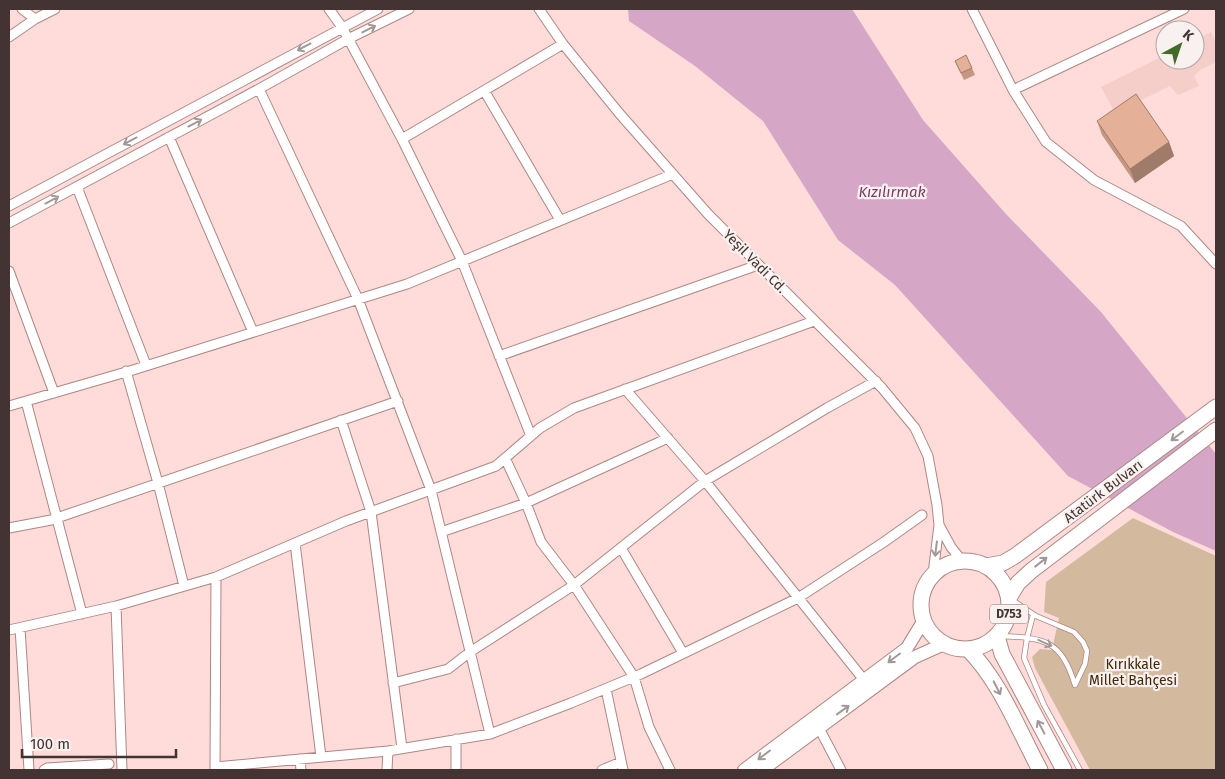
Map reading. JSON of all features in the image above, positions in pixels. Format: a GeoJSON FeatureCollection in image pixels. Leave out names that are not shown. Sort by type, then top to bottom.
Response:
{"type":"FeatureCollection","features":[{"type":"Feature","properties":{"kind":"highway","name":"Atatürk Bulvarı"},"geometry":{"type":"LineString","coordinates":[[962,561],[970,561],[986,566],[1003,563],[1015,556],[1216,407]]}},
{"type":"Feature","properties":{"kind":"highway","name":"Atatürk Bulvarı"},"geometry":{"type":"LineString","coordinates":[[997,636],[1009,614],[1009,598],[1018,583],[1030,570],[1216,430]]}},
{"type":"Feature","properties":{"kind":"highway"},"geometry":{"type":"LineString","coordinates":[[962,561],[946,565],[928,580],[921,604],[924,620],[932,634],[944,644],[968,649],[983,664],[994,681],[1040,770]]}},
{"type":"Feature","properties":{"kind":"highway","name":"D753"},"geometry":{"type":"LineString","coordinates":[[986,566],[993,570],[1004,582],[1009,598]]}},
{"type":"Feature","properties":{"kind":"highway","name":"D753"},"geometry":{"type":"LineString","coordinates":[[968,649],[984,645],[997,636],[1002,654],[1064,770]]}},
{"type":"Feature","properties":{"kind":"main road"},"geometry":{"type":"LineString","coordinates":[[744,770],[907,648],[924,620]]}},
{"type":"Feature","properties":{"kind":"main road"},"geometry":{"type":"LineString","coordinates":[[762,770],[915,657],[944,644]]}},
{"type":"Feature","properties":{"kind":"street"},"geometry":{"type":"LineString","coordinates":[[22,9],[35,19]]}},
{"type":"Feature","properties":{"kind":"street"},"geometry":{"type":"LineString","coordinates":[[9,37],[35,19],[55,9]]}},
{"type":"Feature","properties":{"kind":"street"},"geometry":{"type":"LineString","coordinates":[[329,9],[342,27],[402,139],[462,261],[531,436]]}},
{"type":"Feature","properties":{"kind":"street"},"geometry":{"type":"LineString","coordinates":[[9,206],[378,9]]}},
{"type":"Feature","properties":{"kind":"street"},"geometry":{"type":"LineString","coordinates":[[9,223],[260,89],[348,39],[408,9]]}},
{"type":"Feature","properties":{"kind":"street","name":"Yeşil Vadi Cd."},"geometry":{"type":"LineString","coordinates":[[539,9],[563,44],[619,113],[708,214],[876,382],[915,428],[928,456],[939,525]]}},
{"type":"Feature","properties":{"kind":"street"},"geometry":{"type":"LineString","coordinates":[[972,9],[1013,90],[1046,142],[1094,180],[1181,226],[1216,264]]}},
{"type":"Feature","properties":{"kind":"street"},"geometry":{"type":"LineString","coordinates":[[1013,90],[1184,9]]}},
{"type":"Feature","properties":{"kind":"street"},"geometry":{"type":"LineString","coordinates":[[402,139],[485,92],[563,44]]}},
{"type":"Feature","properties":{"kind":"street"},"geometry":{"type":"LineString","coordinates":[[260,89],[358,299],[431,490],[490,734]]}},
{"type":"Feature","properties":{"kind":"street"},"geometry":{"type":"LineString","coordinates":[[485,92],[560,220]]}},
{"type":"Feature","properties":{"kind":"street"},"geometry":{"type":"LineString","coordinates":[[169,137],[253,332]]}},
{"type":"Feature","properties":{"kind":"street"},"geometry":{"type":"LineString","coordinates":[[9,406],[407,284],[673,174]]}},
{"type":"Feature","properties":{"kind":"street"},"geometry":{"type":"LineString","coordinates":[[77,187],[146,365]]}},
{"type":"Feature","properties":{"kind":"street"},"geometry":{"type":"LineString","coordinates":[[499,356],[758,264]]}},
{"type":"Feature","properties":{"kind":"street"},"geometry":{"type":"LineString","coordinates":[[9,270],[54,393]]}},
{"type":"Feature","properties":{"kind":"street"},"geometry":{"type":"LineString","coordinates":[[9,630],[116,606],[216,577],[371,512],[496,466],[540,428],[574,408],[814,321]]}},
{"type":"Feature","properties":{"kind":"street"},"geometry":{"type":"LineString","coordinates":[[126,371],[158,483],[184,586]]}},
{"type":"Feature","properties":{"kind":"street"},"geometry":{"type":"LineString","coordinates":[[393,683],[448,669],[470,652],[574,586],[705,481],[827,408],[876,382]]}},
{"type":"Feature","properties":{"kind":"street"},"geometry":{"type":"LineString","coordinates":[[625,389],[705,481],[864,680]]}},
{"type":"Feature","properties":{"kind":"street"},"geometry":{"type":"LineString","coordinates":[[26,401],[82,614]]}},
{"type":"Feature","properties":{"kind":"street"},"geometry":{"type":"LineString","coordinates":[[9,528],[57,518],[398,401]]}},
{"type":"Feature","properties":{"kind":"street"},"geometry":{"type":"LineString","coordinates":[[341,420],[371,512],[402,748]]}},
{"type":"Feature","properties":{"kind":"street"},"geometry":{"type":"LineString","coordinates":[[441,532],[526,503],[668,438]]}},
{"type":"Feature","properties":{"kind":"street"},"geometry":{"type":"LineString","coordinates":[[505,458],[526,503],[541,542],[574,586],[634,677],[649,727],[670,770]]}},
{"type":"Feature","properties":{"kind":"street"},"geometry":{"type":"LineString","coordinates":[[216,577],[215,769],[388,751],[490,734],[634,677],[798,598],[922,515]]}},
{"type":"Feature","properties":{"kind":"street"},"geometry":{"type":"LineString","coordinates":[[939,525],[951,548],[962,561]]}},
{"type":"Feature","properties":{"kind":"street"},"geometry":{"type":"LineString","coordinates":[[933,574],[939,525]]}},
{"type":"Feature","properties":{"kind":"street"},"geometry":{"type":"LineString","coordinates":[[295,543],[321,757]]}},
{"type":"Feature","properties":{"kind":"street"},"geometry":{"type":"LineString","coordinates":[[621,548],[683,653]]}},
{"type":"Feature","properties":{"kind":"street"},"geometry":{"type":"LineString","coordinates":[[116,606],[122,770]]}},
{"type":"Feature","properties":{"kind":"street"},"geometry":{"type":"LineString","coordinates":[[20,628],[30,770]]}},
{"type":"Feature","properties":{"kind":"street"},"geometry":{"type":"LineString","coordinates":[[602,770],[622,766],[606,689]]}},
{"type":"Feature","properties":{"kind":"street"},"geometry":{"type":"LineString","coordinates":[[819,728],[841,770]]}},
{"type":"Feature","properties":{"kind":"street"},"geometry":{"type":"LineString","coordinates":[[456,739],[456,770]]}},
{"type":"Feature","properties":{"kind":"street"},"geometry":{"type":"LineString","coordinates":[[387,770],[388,751]]}},
{"type":"Feature","properties":{"kind":"street"},"geometry":{"type":"LineString","coordinates":[[300,759],[301,770]]}},
{"type":"Feature","properties":{"kind":"street"},"geometry":{"type":"LineString","coordinates":[[44,770],[47,768],[109,764]]}},
{"type":"Feature","properties":{"kind":"lane"},"geometry":{"type":"LineString","coordinates":[[997,636],[1027,638],[1046,642],[1058,650],[1071,673],[1075,685],[1085,664],[1088,651],[1074,632],[1050,624],[1033,615],[1009,598]]}},
{"type":"Feature","properties":{"kind":"lane"},"geometry":{"type":"LineString","coordinates":[[1033,615],[1024,658],[1044,705],[1080,770]]}},
{"type":"Feature","properties":{"kind":"shaded area"},"geometry":{"type":"Polygon","coordinates":[[[1211,32],[1216,42],[1216,62],[1205,68],[1205,35],[1211,32]]]}},
{"type":"Feature","properties":{"kind":"shaded area"},"geometry":{"type":"Polygon","coordinates":[[[1155,60],[1155,70],[1200,70],[1194,76],[1199,86],[1178,95],[1170,86],[1115,113],[1101,87],[1155,60]]]}},
{"type":"Feature","properties":{"kind":"green space","name":"Kırıkkale Millet Bahçesi"},"geometry":{"type":"Polygon","coordinates":[[[1133,518],[1216,556],[1216,770],[1090,770],[1035,668],[1032,657],[1040,649],[1052,650],[1059,618],[1044,612],[1046,582],[1133,518]]]}},
{"type":"Feature","properties":{"kind":"water","name":"Kızılırmak"},"geometry":{"type":"Polygon","coordinates":[[[628,9],[852,9],[923,120],[1006,214],[1101,312],[1216,454],[1216,551],[1173,532],[1068,476],[895,285],[838,240],[763,121],[695,66],[629,21],[628,9]]]}},
{"type":"Feature","properties":{"kind":"building"},"geometry":{"type":"Polygon","coordinates":[[[966,55],[972,68],[961,73],[955,61],[966,55]]]}},
{"type":"Feature","properties":{"kind":"building"},"geometry":{"type":"Polygon","coordinates":[[[1136,94],[1169,142],[1130,169],[1097,121],[1136,94]]]}}]}
